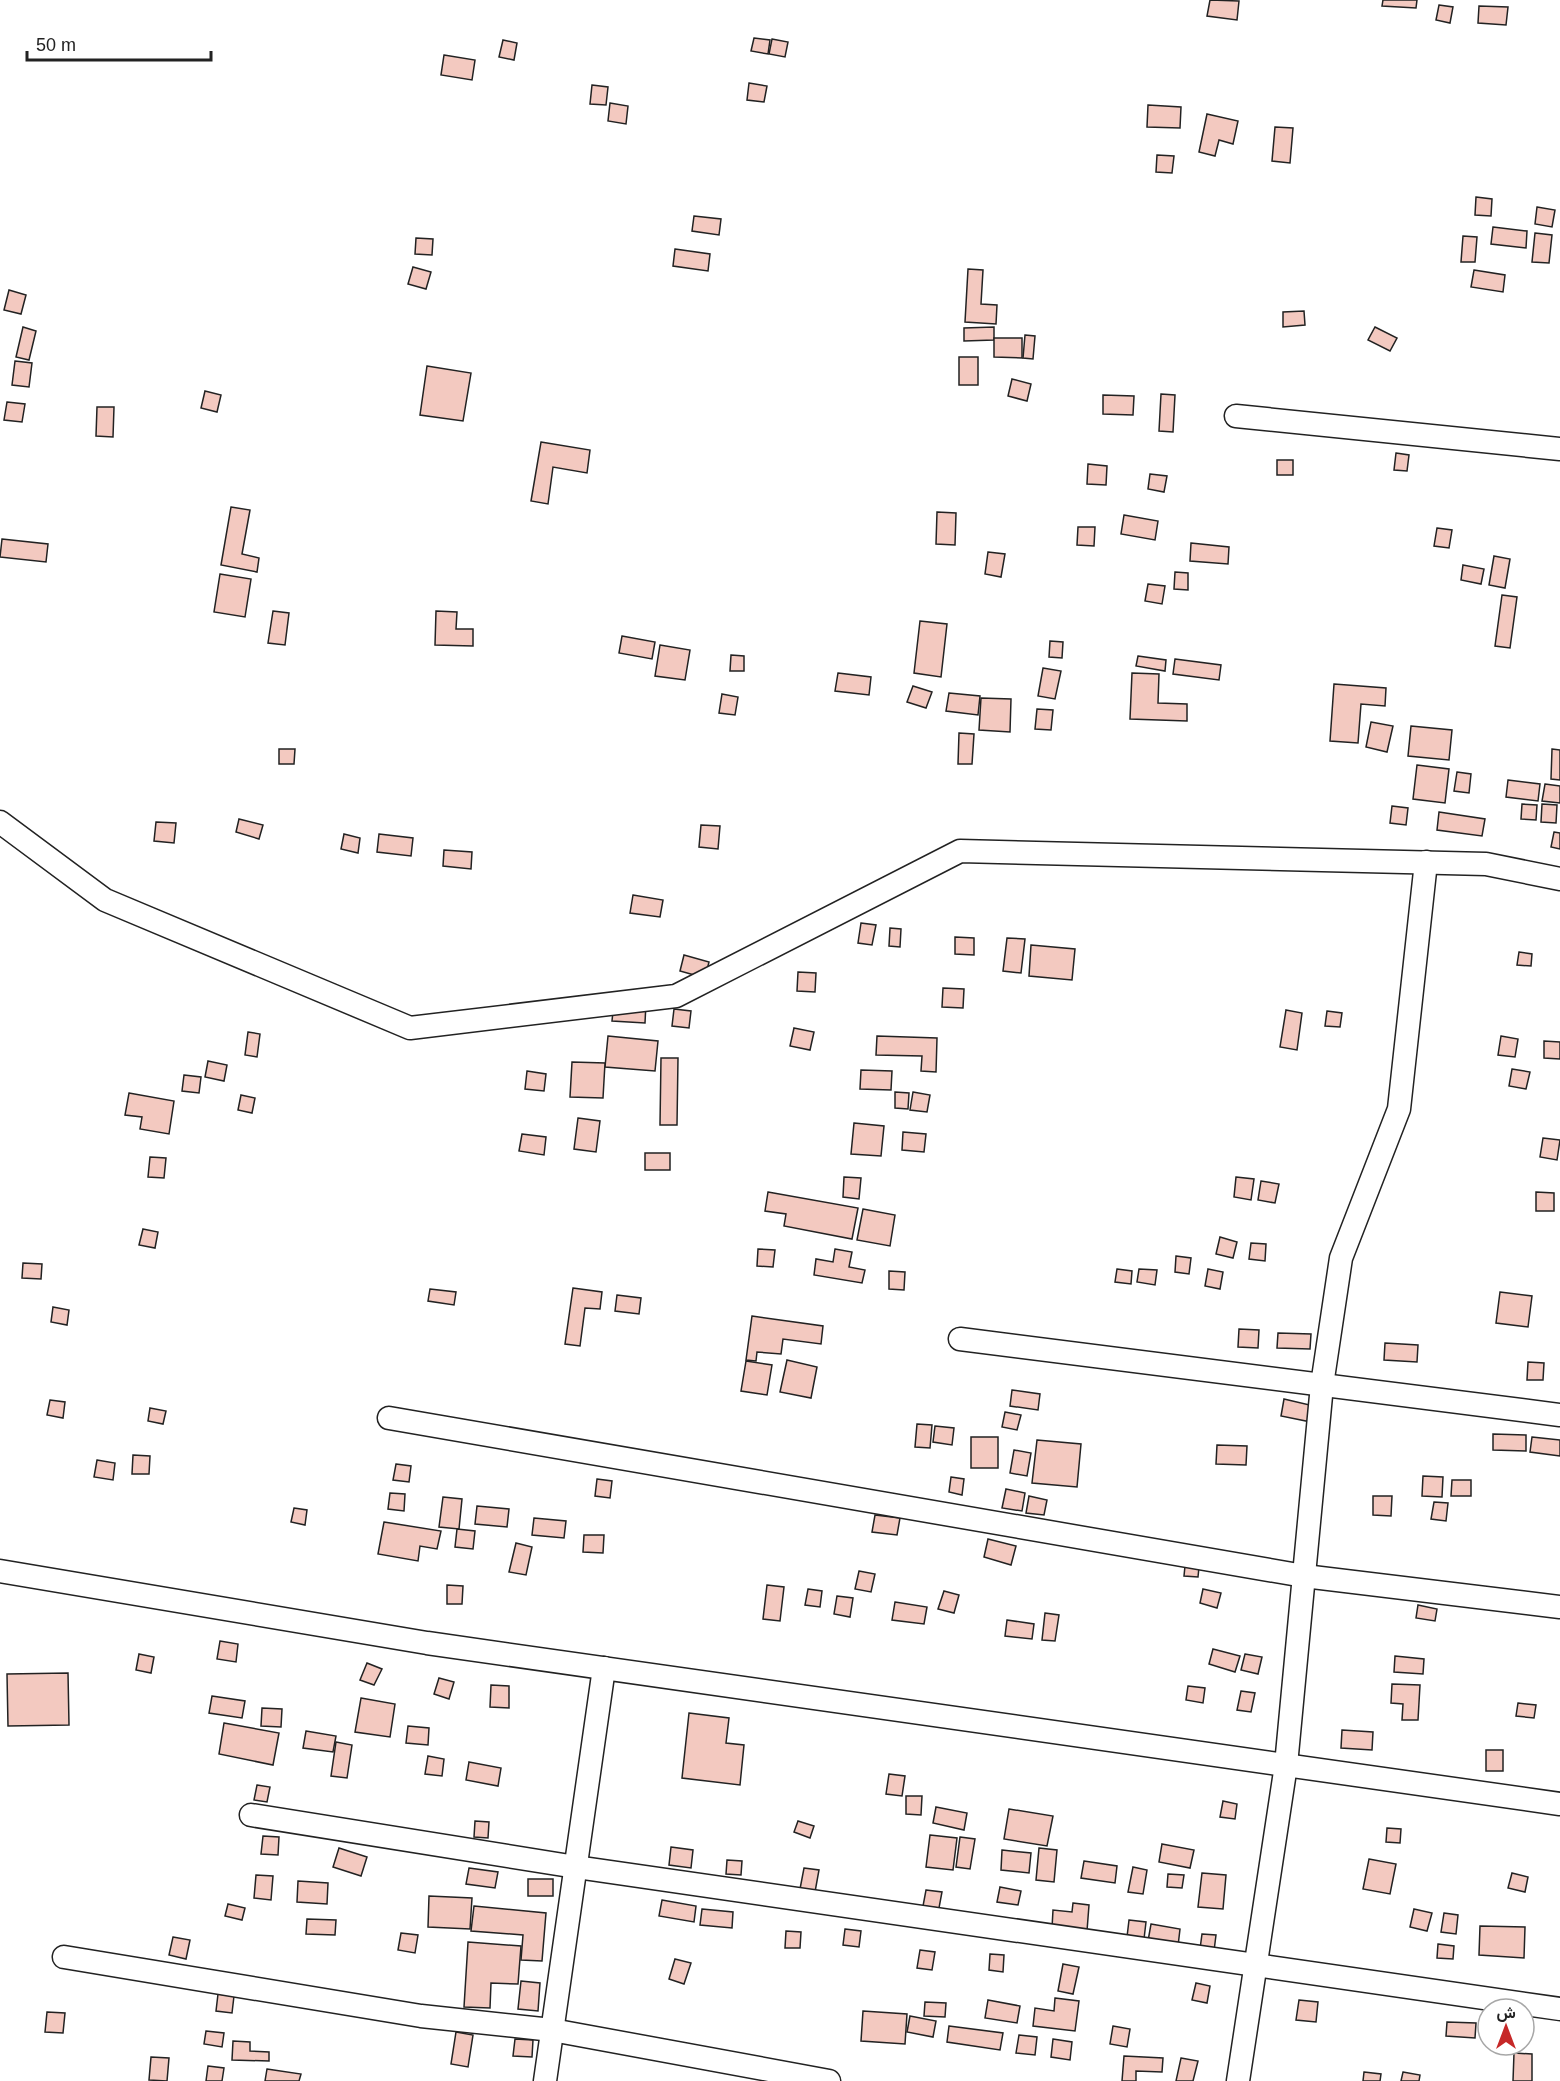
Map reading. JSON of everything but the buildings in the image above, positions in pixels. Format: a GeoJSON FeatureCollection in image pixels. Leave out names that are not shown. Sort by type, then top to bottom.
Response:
{"type":"FeatureCollection","features":[{"type":"Feature","properties":{"kind":"street"},"geometry":{"type":"LineString","coordinates":[[1236,417],[1560,449]]}},
{"type":"Feature","properties":{"kind":"street"},"geometry":{"type":"LineString","coordinates":[[0,822],[105,900],[410,1028],[676,996],[960,851],[1486,864],[1560,879]]}},
{"type":"Feature","properties":{"kind":"street"},"geometry":{"type":"LineString","coordinates":[[1238,2081],[1286,1765],[1322,1385],[1341,1258],[1400,1109],[1426,862]]}},
{"type":"Feature","properties":{"kind":"street"},"geometry":{"type":"LineString","coordinates":[[960,1339],[1560,1415]]}},
{"type":"Feature","properties":{"kind":"street"},"geometry":{"type":"LineString","coordinates":[[389,1418],[1304,1576],[1560,1607]]}},
{"type":"Feature","properties":{"kind":"street"},"geometry":{"type":"LineString","coordinates":[[0,1571],[427,1643],[1560,1804]]}},
{"type":"Feature","properties":{"kind":"street"},"geometry":{"type":"LineString","coordinates":[[545,2081],[604,1668]]}},
{"type":"Feature","properties":{"kind":"street"},"geometry":{"type":"LineString","coordinates":[[251,1815],[576,1867],[1560,2009]]}},
{"type":"Feature","properties":{"kind":"street"},"geometry":{"type":"LineString","coordinates":[[64,1957],[421,2016],[552,2030],[803,2079],[830,2081]]}}]}
